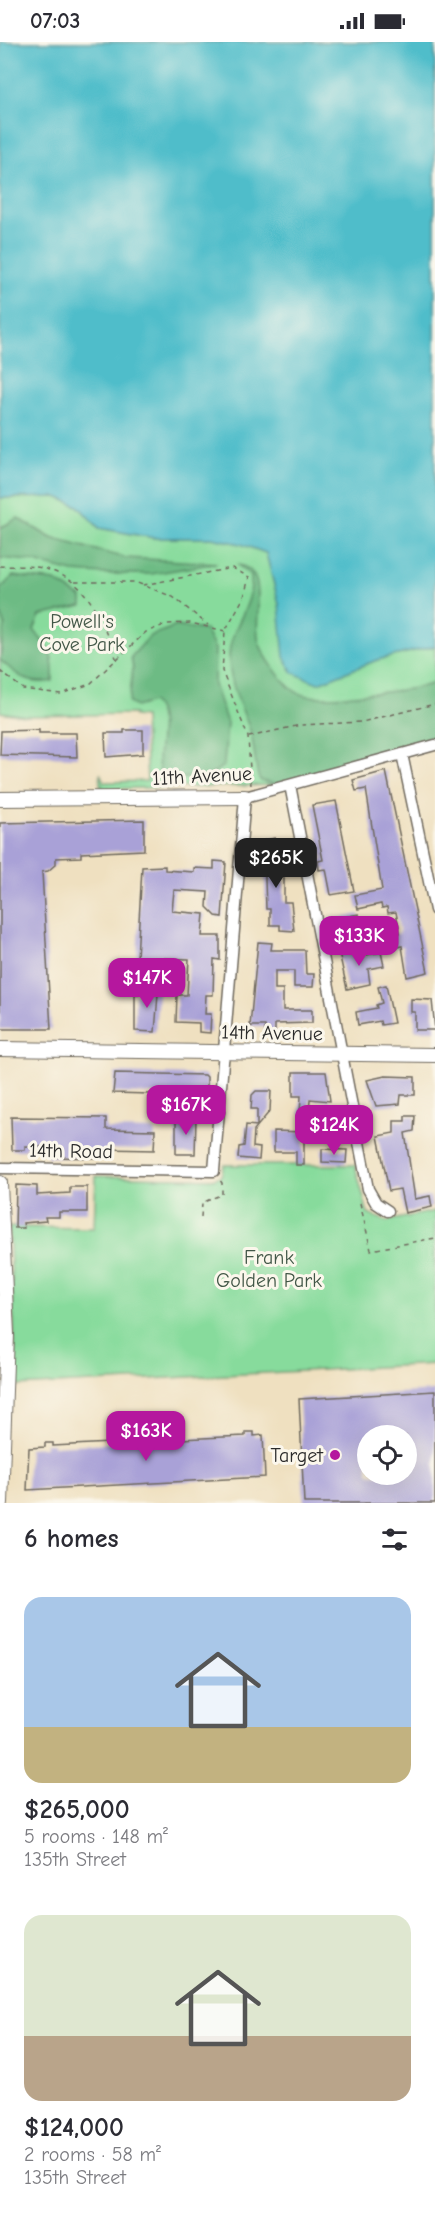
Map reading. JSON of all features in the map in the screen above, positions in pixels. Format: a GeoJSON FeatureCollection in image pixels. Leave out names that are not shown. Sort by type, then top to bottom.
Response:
{"type":"FeatureCollection","features":[{"type":"Feature","properties":{"kind":"street","name":"11th Avenue"},"geometry":{"type":"LineString","coordinates":[[0,800],[248,796],[435,745]]}},
{"type":"Feature","properties":{"kind":"street"},"geometry":{"type":"LineString","coordinates":[[402,754],[435,910]]}},
{"type":"Feature","properties":{"kind":"street"},"geometry":{"type":"LineString","coordinates":[[290,785],[368,1189],[376,1203],[388,1211]]}},
{"type":"Feature","properties":{"kind":"street"},"geometry":{"type":"LineString","coordinates":[[216,1174],[248,796]]}},
{"type":"Feature","properties":{"kind":"street","name":"14th Avenue"},"geometry":{"type":"LineString","coordinates":[[0,1049],[435,1055]]}},
{"type":"Feature","properties":{"kind":"street","name":"14th Road"},"geometry":{"type":"LineString","coordinates":[[0,1168],[216,1174]]}},
{"type":"Feature","properties":{"kind":"street"},"geometry":{"type":"LineString","coordinates":[[0,1183],[4,1334],[1,1503]]}},
{"type":"Feature","properties":{"kind":"path"},"geometry":{"type":"LineString","coordinates":[[0,566],[41,568],[74,582],[91,599],[117,660]]}},
{"type":"Feature","properties":{"kind":"path"},"geometry":{"type":"LineString","coordinates":[[143,585],[232,568],[249,577],[244,597],[225,631],[222,671],[248,738],[248,796]]}},
{"type":"Feature","properties":{"kind":"path"},"geometry":{"type":"LineString","coordinates":[[74,582],[135,582],[173,597],[210,626]]}},
{"type":"Feature","properties":{"kind":"path"},"geometry":{"type":"LineString","coordinates":[[0,671],[23,689],[62,694],[90,684],[146,632],[167,624],[190,623],[225,631]]}},
{"type":"Feature","properties":{"kind":"path"},"geometry":{"type":"LineString","coordinates":[[248,738],[300,725],[362,722],[435,704]]}},
{"type":"Feature","properties":{"kind":"path"},"geometry":{"type":"LineString","coordinates":[[201,1217],[202,1203],[222,1194],[222,1183],[216,1174]]}},
{"type":"Feature","properties":{"kind":"path"},"geometry":{"type":"LineString","coordinates":[[360,1203],[371,1250],[435,1238]]}},
{"type":"Feature","properties":{"kind":"green space","name":"Powell's Cove Park"},"geometry":{"type":"Polygon","coordinates":[[[57,497],[78,506],[99,528],[154,538],[212,538],[241,544],[266,553],[279,604],[318,683],[377,660],[435,646],[435,740],[279,785],[100,789],[102,785],[100,785],[100,773],[104,782],[147,781],[144,717],[134,716],[134,714],[26,716],[0,712],[0,538],[51,538],[18,518],[0,528],[0,498],[57,497]]]}},
{"type":"Feature","properties":{"kind":"green space"},"geometry":{"type":"Polygon","coordinates":[[[18,518],[51,538],[126,558],[217,563],[151,574],[105,574],[73,572],[31,561],[0,558],[0,528],[18,518]]]}},
{"type":"Feature","properties":{"kind":"green space"},"geometry":{"type":"Polygon","coordinates":[[[238,565],[248,569],[254,576],[257,586],[257,633],[261,648],[275,670],[293,690],[304,695],[329,697],[399,690],[435,683],[435,737],[279,785],[261,781],[258,776],[250,730],[231,677],[229,659],[232,637],[249,599],[251,588],[251,576],[238,565]]]}},
{"type":"Feature","properties":{"kind":"green space"},"geometry":{"type":"Polygon","coordinates":[[[13,576],[55,581],[82,598],[82,606],[40,616],[34,630],[50,653],[53,664],[53,681],[30,681],[18,675],[0,660],[5,625],[0,612],[0,589],[13,576]]]}},
{"type":"Feature","properties":{"kind":"green space"},"geometry":{"type":"Polygon","coordinates":[[[176,626],[205,630],[215,649],[214,685],[227,723],[224,765],[208,777],[163,779],[158,761],[161,729],[158,710],[152,702],[136,707],[129,703],[133,668],[131,657],[150,636],[176,626]]]}},
{"type":"Feature","properties":{"kind":"green space","name":"Frank Golden Park"},"geometry":{"type":"Polygon","coordinates":[[[224,1165],[355,1165],[368,1214],[387,1221],[435,1211],[435,1364],[17,1386],[9,1227],[94,1228],[96,1176],[212,1179],[221,1176],[224,1165]]]}},
{"type":"Feature","properties":{"kind":"water"},"geometry":{"type":"Polygon","coordinates":[[[0,42],[435,42],[435,646],[377,660],[318,683],[293,673],[284,657],[279,604],[266,553],[241,544],[212,538],[154,538],[99,528],[78,506],[57,497],[0,498],[0,42]]]}},
{"type":"Feature","properties":{"kind":"building"},"geometry":{"type":"Polygon","coordinates":[[[39,730],[39,733],[76,733],[77,757],[0,755],[1,731],[39,730]]]}},
{"type":"Feature","properties":{"kind":"building"},"geometry":{"type":"Polygon","coordinates":[[[124,730],[143,730],[143,754],[106,757],[105,733],[124,733],[124,730]]]}},
{"type":"Feature","properties":{"kind":"building"},"geometry":{"type":"Polygon","coordinates":[[[386,771],[428,972],[407,977],[402,946],[382,950],[380,937],[400,933],[396,912],[388,913],[387,907],[382,908],[381,904],[358,909],[355,895],[382,890],[366,789],[356,791],[353,780],[386,771]]]}},
{"type":"Feature","properties":{"kind":"building"},"geometry":{"type":"Polygon","coordinates":[[[336,801],[354,891],[331,895],[326,869],[319,870],[318,861],[323,860],[312,805],[336,801]]]}},
{"type":"Feature","properties":{"kind":"building"},"geometry":{"type":"Polygon","coordinates":[[[144,820],[144,850],[81,853],[81,857],[56,858],[56,864],[48,871],[42,872],[51,1029],[0,1029],[0,823],[144,820]]]}},
{"type":"Feature","properties":{"kind":"building"},"geometry":{"type":"Polygon","coordinates":[[[275,838],[284,879],[284,902],[291,902],[294,931],[280,930],[280,925],[270,925],[270,909],[266,909],[265,840],[275,838]]]}},
{"type":"Feature","properties":{"kind":"building"},"geometry":{"type":"Polygon","coordinates":[[[214,861],[226,862],[222,917],[216,916],[207,907],[208,892],[174,890],[172,911],[204,914],[202,936],[220,936],[220,960],[214,959],[213,995],[206,995],[205,1014],[211,1014],[210,1033],[199,1032],[199,1023],[176,1022],[177,995],[187,995],[189,959],[157,958],[156,978],[147,977],[148,958],[137,958],[142,867],[165,866],[165,870],[194,872],[194,868],[214,869],[214,861]]]}},
{"type":"Feature","properties":{"kind":"building"},"geometry":{"type":"Polygon","coordinates":[[[359,914],[363,938],[355,939],[352,926],[331,931],[329,920],[359,914]]]}},
{"type":"Feature","properties":{"kind":"building"},"geometry":{"type":"Polygon","coordinates":[[[258,942],[272,943],[271,950],[305,950],[306,974],[314,974],[313,987],[294,987],[294,971],[275,971],[275,989],[283,989],[283,1010],[312,1010],[312,1023],[275,1024],[275,1034],[265,1034],[265,1026],[250,1026],[258,942]]]}},
{"type":"Feature","properties":{"kind":"building"},"geometry":{"type":"Polygon","coordinates":[[[359,948],[361,956],[381,952],[384,966],[368,969],[370,984],[347,989],[339,952],[359,948]]]}},
{"type":"Feature","properties":{"kind":"building"},"geometry":{"type":"Polygon","coordinates":[[[148,981],[159,982],[155,1032],[135,1031],[135,994],[147,994],[148,981]]]}},
{"type":"Feature","properties":{"kind":"building"},"geometry":{"type":"Polygon","coordinates":[[[386,985],[394,1023],[381,1025],[380,1021],[358,1025],[356,1012],[377,1008],[376,1005],[382,1003],[378,987],[386,985]]]}},
{"type":"Feature","properties":{"kind":"building"},"geometry":{"type":"Polygon","coordinates":[[[411,999],[432,1000],[435,1030],[415,1030],[415,1012],[411,1012],[411,999]]]}},
{"type":"Feature","properties":{"kind":"building"},"geometry":{"type":"Polygon","coordinates":[[[293,1072],[326,1072],[330,1101],[310,1099],[309,1114],[300,1114],[301,1096],[293,1096],[293,1072]]]}},
{"type":"Feature","properties":{"kind":"building"},"geometry":{"type":"Polygon","coordinates":[[[115,1073],[205,1075],[207,1077],[207,1100],[188,1099],[188,1095],[113,1093],[115,1073]]]}},
{"type":"Feature","properties":{"kind":"building"},"geometry":{"type":"Polygon","coordinates":[[[385,1076],[415,1077],[415,1095],[401,1095],[400,1104],[376,1106],[367,1080],[385,1076]]]}},
{"type":"Feature","properties":{"kind":"building"},"geometry":{"type":"Polygon","coordinates":[[[256,1091],[271,1091],[270,1111],[254,1130],[253,1147],[260,1148],[259,1160],[238,1158],[239,1147],[244,1146],[246,1125],[257,1126],[257,1109],[251,1109],[252,1095],[256,1091]]]}},
{"type":"Feature","properties":{"kind":"building"},"geometry":{"type":"Polygon","coordinates":[[[307,1116],[332,1116],[331,1130],[307,1130],[307,1116]]]}},
{"type":"Feature","properties":{"kind":"building"},"geometry":{"type":"Polygon","coordinates":[[[405,1116],[415,1116],[414,1131],[405,1133],[415,1199],[430,1196],[432,1207],[405,1213],[400,1189],[389,1191],[378,1136],[394,1133],[394,1121],[405,1121],[405,1116]]]}},
{"type":"Feature","properties":{"kind":"building"},"geometry":{"type":"Polygon","coordinates":[[[11,1117],[106,1118],[106,1129],[155,1130],[154,1150],[105,1149],[105,1158],[47,1157],[47,1147],[25,1146],[25,1150],[12,1150],[11,1117]]]}},
{"type":"Feature","properties":{"kind":"building"},"geometry":{"type":"Polygon","coordinates":[[[176,1118],[196,1118],[195,1154],[176,1154],[176,1118]]]}},
{"type":"Feature","properties":{"kind":"building"},"geometry":{"type":"Polygon","coordinates":[[[274,1131],[304,1132],[304,1165],[296,1165],[296,1152],[274,1152],[274,1131]]]}},
{"type":"Feature","properties":{"kind":"building"},"geometry":{"type":"Polygon","coordinates":[[[322,1149],[347,1150],[346,1163],[322,1162],[322,1149]]]}},
{"type":"Feature","properties":{"kind":"building"},"geometry":{"type":"Polygon","coordinates":[[[16,1185],[37,1186],[37,1195],[70,1193],[70,1187],[87,1187],[87,1212],[59,1212],[59,1217],[45,1217],[46,1221],[23,1223],[24,1228],[15,1228],[16,1185]]]}},
{"type":"Feature","properties":{"kind":"building","name":"Target"},"geometry":{"type":"Polygon","coordinates":[[[435,1391],[435,1503],[304,1503],[299,1399],[435,1391]]]}},
{"type":"Feature","properties":{"kind":"building"},"geometry":{"type":"Polygon","coordinates":[[[148,1430],[159,1430],[159,1440],[245,1436],[245,1432],[254,1432],[254,1436],[263,1435],[265,1477],[27,1490],[29,1448],[45,1447],[45,1443],[53,1443],[53,1446],[149,1441],[148,1430]]]}},
{"type":"Feature","properties":{"kind":"place","name":"Target"},"geometry":{"type":"Point","coordinates":[335,1455]}}]}
